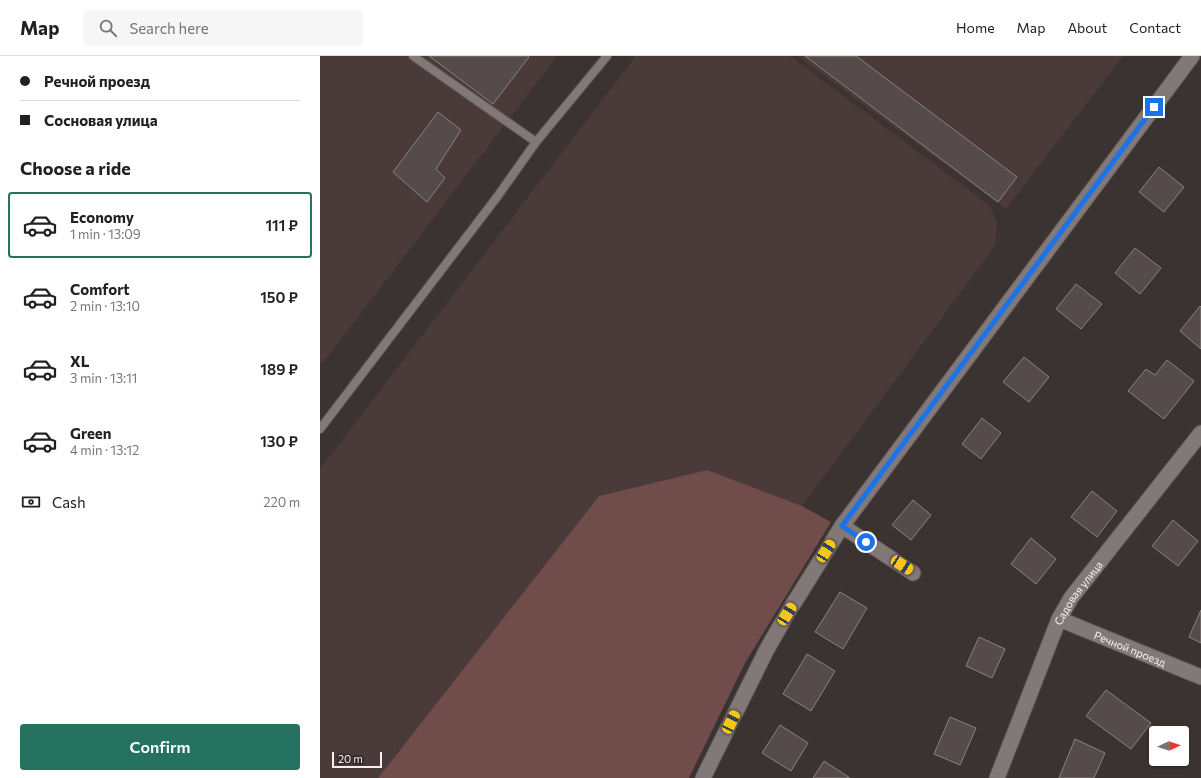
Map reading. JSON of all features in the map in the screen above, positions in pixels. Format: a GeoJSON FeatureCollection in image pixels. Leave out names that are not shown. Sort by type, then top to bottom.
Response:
{"type":"FeatureCollection","features":[{"type":"Feature","properties":{"kind":"street"},"geometry":{"type":"LineString","coordinates":[[703,778],[766,651],[787,614],[842,526],[1192,56]]}},
{"type":"Feature","properties":{"kind":"street","name":"Садовая улица"},"geometry":{"type":"LineString","coordinates":[[997,778],[1059,619],[1071,598],[1201,432]]}},
{"type":"Feature","properties":{"kind":"street"},"geometry":{"type":"LineString","coordinates":[[842,526],[914,573]]}},
{"type":"Feature","properties":{"kind":"street","name":"Речной проезд"},"geometry":{"type":"LineString","coordinates":[[1059,619],[1201,677]]}},
{"type":"Feature","properties":{"kind":"lane"},"geometry":{"type":"LineString","coordinates":[[413,56],[536,142]]}},
{"type":"Feature","properties":{"kind":"lane"},"geometry":{"type":"LineString","coordinates":[[320,429],[492,203],[536,142],[607,56]]}},
{"type":"Feature","properties":{"kind":"shaded area"},"geometry":{"type":"Polygon","coordinates":[[[320,56],[557,56],[323,363],[320,362],[320,56]]]}},
{"type":"Feature","properties":{"kind":"shaded area"},"geometry":{"type":"Polygon","coordinates":[[[636,56],[790,56],[990,206],[997,223],[995,246],[802,506],[707,470],[599,496],[378,778],[320,778],[320,469],[636,56]]]}},
{"type":"Feature","properties":{"kind":"shaded area"},"geometry":{"type":"Polygon","coordinates":[[[797,56],[1123,56],[1006,209],[797,56]]]}},
{"type":"Feature","properties":{"kind":"shaded area"},"geometry":{"type":"Polygon","coordinates":[[[707,470],[802,506],[831,522],[745,663],[689,778],[378,778],[599,496],[707,470]]]}},
{"type":"Feature","properties":{"kind":"building"},"geometry":{"type":"Polygon","coordinates":[[[429,56],[528,56],[529,57],[493,104],[429,56]]]}},
{"type":"Feature","properties":{"kind":"building"},"geometry":{"type":"Polygon","coordinates":[[[805,56],[856,56],[1017,177],[998,202],[805,56]]]}},
{"type":"Feature","properties":{"kind":"building"},"geometry":{"type":"Polygon","coordinates":[[[438,112],[461,130],[436,169],[445,178],[427,202],[393,172],[438,112]]]}},
{"type":"Feature","properties":{"kind":"building"},"geometry":{"type":"Polygon","coordinates":[[[1159,167],[1184,187],[1164,212],[1139,192],[1159,167]]]}},
{"type":"Feature","properties":{"kind":"building"},"geometry":{"type":"Polygon","coordinates":[[[1135,248],[1161,268],[1140,294],[1115,273],[1135,248]]]}},
{"type":"Feature","properties":{"kind":"building"},"geometry":{"type":"Polygon","coordinates":[[[1076,284],[1102,304],[1081,329],[1056,309],[1076,284]]]}},
{"type":"Feature","properties":{"kind":"building"},"geometry":{"type":"Polygon","coordinates":[[[1200,306],[1201,307],[1201,349],[1180,331],[1200,306]]]}},
{"type":"Feature","properties":{"kind":"building"},"geometry":{"type":"Polygon","coordinates":[[[1024,357],[1049,377],[1029,402],[1003,382],[1024,357]]]}},
{"type":"Feature","properties":{"kind":"building"},"geometry":{"type":"Polygon","coordinates":[[[1167,360],[1194,381],[1164,419],[1128,391],[1146,369],[1155,375],[1167,360]]]}},
{"type":"Feature","properties":{"kind":"building"},"geometry":{"type":"Polygon","coordinates":[[[982,418],[1001,433],[981,459],[962,444],[982,418]]]}},
{"type":"Feature","properties":{"kind":"building"},"geometry":{"type":"Polygon","coordinates":[[[1092,491],[1117,511],[1097,537],[1071,517],[1092,491]]]}},
{"type":"Feature","properties":{"kind":"building"},"geometry":{"type":"Polygon","coordinates":[[[913,500],[931,515],[911,540],[892,525],[913,500]]]}},
{"type":"Feature","properties":{"kind":"building"},"geometry":{"type":"Polygon","coordinates":[[[1173,520],[1198,541],[1178,566],[1152,546],[1173,520]]]}},
{"type":"Feature","properties":{"kind":"building"},"geometry":{"type":"Polygon","coordinates":[[[1031,538],[1056,559],[1036,584],[1011,564],[1031,538]]]}},
{"type":"Feature","properties":{"kind":"building"},"geometry":{"type":"Polygon","coordinates":[[[840,592],[867,608],[843,649],[815,632],[840,592]]]}},
{"type":"Feature","properties":{"kind":"building"},"geometry":{"type":"Polygon","coordinates":[[[1201,610],[1201,643],[1189,637],[1201,610]]]}},
{"type":"Feature","properties":{"kind":"building"},"geometry":{"type":"Polygon","coordinates":[[[979,637],[1005,649],[992,678],[966,666],[979,637]]]}},
{"type":"Feature","properties":{"kind":"building"},"geometry":{"type":"Polygon","coordinates":[[[807,654],[835,671],[811,711],[783,694],[807,654]]]}},
{"type":"Feature","properties":{"kind":"building"},"geometry":{"type":"Polygon","coordinates":[[[1106,690],[1151,723],[1131,749],[1086,716],[1106,690]]]}},
{"type":"Feature","properties":{"kind":"building"},"geometry":{"type":"Polygon","coordinates":[[[950,717],[976,728],[960,765],[934,754],[950,717]]]}},
{"type":"Feature","properties":{"kind":"building"},"geometry":{"type":"Polygon","coordinates":[[[780,725],[808,743],[791,771],[762,753],[780,725]]]}},
{"type":"Feature","properties":{"kind":"building"},"geometry":{"type":"Polygon","coordinates":[[[1075,739],[1105,753],[1094,778],[1059,778],[1075,739]]]}},
{"type":"Feature","properties":{"kind":"building"},"geometry":{"type":"Polygon","coordinates":[[[824,761],[850,778],[813,778],[824,761]]]}},
{"type":"Feature","properties":{"kind":"route"},"geometry":{"type":"LineString","coordinates":[[866,542],[842,526],[1154,107]]}}]}
